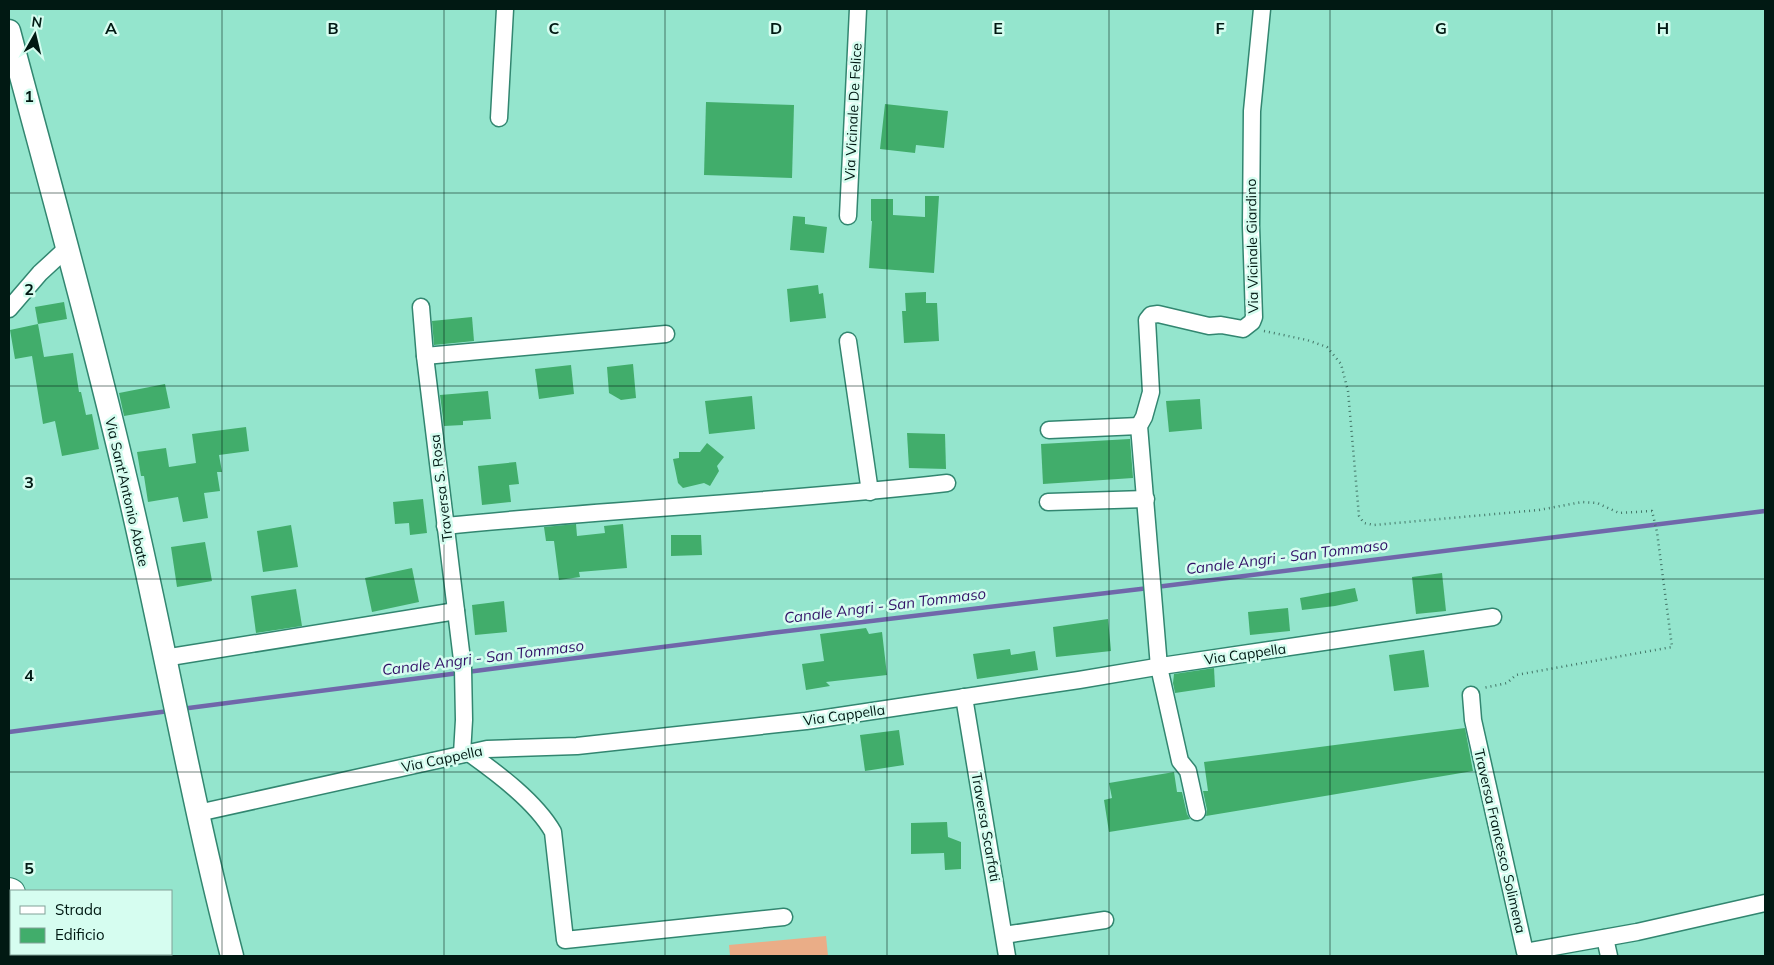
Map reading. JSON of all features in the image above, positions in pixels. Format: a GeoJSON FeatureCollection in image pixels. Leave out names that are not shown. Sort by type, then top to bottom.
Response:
{"type":"FeatureCollection","features":[{"type":"Feature","properties":{"kind":"street"},"geometry":{"type":"LineString","coordinates":[[499,118],[504,9]]}},
{"type":"Feature","properties":{"kind":"street","name":"Via Vicinale De Felice"},"geometry":{"type":"LineString","coordinates":[[848,216],[858,9]]}},
{"type":"Feature","properties":{"kind":"street","name":"Via Vicinale Giardino"},"geometry":{"type":"LineString","coordinates":[[1197,812],[1188,771],[1180,760],[1159,667],[1139,426],[1144,417],[1151,392],[1146,320],[1151,315],[1158,314],[1209,326],[1221,325],[1243,329],[1252,322],[1254,317],[1251,210],[1252,111],[1262,9]]}},
{"type":"Feature","properties":{"kind":"street","name":"Via Sant'Antonio Abate"},"geometry":{"type":"LineString","coordinates":[[10,41],[97,363],[134,515],[175,710],[232,956]]}},
{"type":"Feature","properties":{"kind":"street"},"geometry":{"type":"LineString","coordinates":[[9,309],[40,273],[66,249]]}},
{"type":"Feature","properties":{"kind":"street","name":"Traversa S. Rosa"},"geometry":{"type":"LineString","coordinates":[[421,307],[425,356],[463,675],[465,754]]}},
{"type":"Feature","properties":{"kind":"street"},"geometry":{"type":"LineString","coordinates":[[425,356],[666,334]]}},
{"type":"Feature","properties":{"kind":"street"},"geometry":{"type":"LineString","coordinates":[[848,341],[870,492]]}},
{"type":"Feature","properties":{"kind":"street"},"geometry":{"type":"LineString","coordinates":[[1049,430],[1139,426]]}},
{"type":"Feature","properties":{"kind":"street"},"geometry":{"type":"LineString","coordinates":[[445,526],[543,516],[870,492],[947,484]]}},
{"type":"Feature","properties":{"kind":"street"},"geometry":{"type":"LineString","coordinates":[[1048,502],[1146,498]]}},
{"type":"Feature","properties":{"kind":"street"},"geometry":{"type":"LineString","coordinates":[[164,658],[456,611]]}},
{"type":"Feature","properties":{"kind":"street","name":"Via Cappella"},"geometry":{"type":"LineString","coordinates":[[198,813],[487,749],[577,746],[806,721],[1493,617]]}},
{"type":"Feature","properties":{"kind":"street","name":"Traversa Francesco Solimena"},"geometry":{"type":"LineString","coordinates":[[1472,695],[1473,720],[1525,952],[1605,938],[1765,904]]}},
{"type":"Feature","properties":{"kind":"street","name":"Traversa Scarfati"},"geometry":{"type":"LineString","coordinates":[[964,697],[1008,956]]}},
{"type":"Feature","properties":{"kind":"street"},"geometry":{"type":"LineString","coordinates":[[465,754],[500,776],[521,795],[549,825],[553,832],[565,940],[784,917]]}},
{"type":"Feature","properties":{"kind":"street"},"geometry":{"type":"LineString","coordinates":[[1004,935],[1105,920]]}},
{"type":"Feature","properties":{"kind":"street"},"geometry":{"type":"LineString","coordinates":[[1605,938],[1609,956]]}},
{"type":"Feature","properties":{"kind":"path"},"geometry":{"type":"LineString","coordinates":[[1252,322],[1256,328],[1268,333],[1307,340],[1327,347],[1340,364],[1348,391],[1359,516],[1364,523],[1374,525],[1539,510],[1582,502],[1597,503],[1620,514],[1652,511],[1657,532],[1672,647],[1516,675],[1507,683],[1478,688],[1472,695]]}},
{"type":"Feature","properties":{"kind":"shaded area"},"geometry":{"type":"Polygon","coordinates":[[[826,936],[828,956],[730,956],[729,945],[826,936]]]}},
{"type":"Feature","properties":{"kind":"building"},"geometry":{"type":"Polygon","coordinates":[[[706,102],[794,105],[792,178],[704,175],[706,102]]]}},
{"type":"Feature","properties":{"kind":"building"},"geometry":{"type":"Polygon","coordinates":[[[885,104],[948,111],[944,148],[916,145],[915,153],[880,149],[885,104]]]}},
{"type":"Feature","properties":{"kind":"building"},"geometry":{"type":"Polygon","coordinates":[[[925,196],[939,196],[934,273],[869,268],[872,221],[871,199],[893,199],[893,215],[925,217],[925,196]]]}},
{"type":"Feature","properties":{"kind":"building"},"geometry":{"type":"Polygon","coordinates":[[[793,216],[805,217],[805,224],[827,227],[824,253],[790,250],[793,216]]]}},
{"type":"Feature","properties":{"kind":"building"},"geometry":{"type":"Polygon","coordinates":[[[818,285],[819,294],[823,293],[826,318],[790,322],[787,289],[818,285]]]}},
{"type":"Feature","properties":{"kind":"building"},"geometry":{"type":"Polygon","coordinates":[[[926,292],[926,303],[937,303],[939,341],[904,343],[902,311],[906,311],[905,293],[926,292]]]}},
{"type":"Feature","properties":{"kind":"building"},"geometry":{"type":"Polygon","coordinates":[[[64,302],[67,319],[38,324],[35,307],[64,302]]]}},
{"type":"Feature","properties":{"kind":"building"},"geometry":{"type":"Polygon","coordinates":[[[472,317],[474,341],[434,345],[432,321],[472,317]]]}},
{"type":"Feature","properties":{"kind":"building"},"geometry":{"type":"Polygon","coordinates":[[[38,324],[44,357],[73,353],[79,392],[81,392],[86,415],[92,414],[99,449],[62,456],[55,421],[43,424],[32,356],[15,359],[10,330],[38,324]]]}},
{"type":"Feature","properties":{"kind":"building"},"geometry":{"type":"Polygon","coordinates":[[[633,364],[636,398],[621,400],[609,393],[607,367],[633,364]]]}},
{"type":"Feature","properties":{"kind":"building"},"geometry":{"type":"Polygon","coordinates":[[[571,365],[574,394],[539,399],[535,369],[571,365]]]}},
{"type":"Feature","properties":{"kind":"building"},"geometry":{"type":"Polygon","coordinates":[[[165,384],[170,408],[124,416],[119,393],[165,384]]]}},
{"type":"Feature","properties":{"kind":"building"},"geometry":{"type":"Polygon","coordinates":[[[488,391],[491,419],[463,421],[463,425],[444,426],[440,395],[488,391]]]}},
{"type":"Feature","properties":{"kind":"building"},"geometry":{"type":"Polygon","coordinates":[[[752,396],[755,429],[709,434],[705,401],[752,396]]]}},
{"type":"Feature","properties":{"kind":"building"},"geometry":{"type":"Polygon","coordinates":[[[1200,399],[1202,429],[1169,432],[1166,401],[1200,399]]]}},
{"type":"Feature","properties":{"kind":"building"},"geometry":{"type":"Polygon","coordinates":[[[246,427],[249,451],[219,455],[222,472],[217,472],[220,491],[204,493],[208,518],[183,522],[178,497],[148,502],[144,476],[141,476],[137,452],[166,448],[169,467],[196,463],[192,434],[246,427]]]}},
{"type":"Feature","properties":{"kind":"building"},"geometry":{"type":"Polygon","coordinates":[[[907,433],[945,434],[946,469],[909,468],[907,433]]]}},
{"type":"Feature","properties":{"kind":"building"},"geometry":{"type":"Polygon","coordinates":[[[1130,439],[1133,478],[1043,484],[1041,444],[1130,439]]]}},
{"type":"Feature","properties":{"kind":"building"},"geometry":{"type":"Polygon","coordinates":[[[707,443],[724,457],[717,466],[719,471],[710,486],[704,483],[683,488],[678,483],[673,459],[679,458],[679,452],[700,452],[707,443]]]}},
{"type":"Feature","properties":{"kind":"building"},"geometry":{"type":"Polygon","coordinates":[[[516,462],[519,484],[509,485],[511,502],[482,505],[478,466],[516,462]]]}},
{"type":"Feature","properties":{"kind":"building"},"geometry":{"type":"Polygon","coordinates":[[[423,499],[427,533],[410,535],[409,523],[395,524],[393,502],[423,499]]]}},
{"type":"Feature","properties":{"kind":"building"},"geometry":{"type":"Polygon","coordinates":[[[576,524],[577,536],[605,533],[604,526],[623,524],[627,568],[579,572],[580,577],[559,580],[554,541],[546,541],[544,527],[576,524]]]}},
{"type":"Feature","properties":{"kind":"building"},"geometry":{"type":"Polygon","coordinates":[[[291,525],[298,567],[263,572],[257,531],[291,525]]]}},
{"type":"Feature","properties":{"kind":"building"},"geometry":{"type":"Polygon","coordinates":[[[671,535],[701,535],[702,555],[671,556],[671,535]]]}},
{"type":"Feature","properties":{"kind":"building"},"geometry":{"type":"Polygon","coordinates":[[[205,542],[212,581],[177,587],[171,547],[205,542]]]}},
{"type":"Feature","properties":{"kind":"building"},"geometry":{"type":"Polygon","coordinates":[[[412,568],[419,602],[372,612],[365,578],[412,568]]]}},
{"type":"Feature","properties":{"kind":"building"},"geometry":{"type":"Polygon","coordinates":[[[1442,573],[1446,611],[1416,614],[1412,577],[1442,573]]]}},
{"type":"Feature","properties":{"kind":"building"},"geometry":{"type":"Polygon","coordinates":[[[1355,588],[1358,601],[1302,610],[1300,598],[1355,588]]]}},
{"type":"Feature","properties":{"kind":"building"},"geometry":{"type":"Polygon","coordinates":[[[296,589],[302,626],[256,633],[251,596],[296,589]]]}},
{"type":"Feature","properties":{"kind":"building"},"geometry":{"type":"Polygon","coordinates":[[[504,601],[507,632],[475,635],[472,605],[504,601]]]}},
{"type":"Feature","properties":{"kind":"building"},"geometry":{"type":"Polygon","coordinates":[[[1288,608],[1290,631],[1250,635],[1248,612],[1288,608]]]}},
{"type":"Feature","properties":{"kind":"building"},"geometry":{"type":"Polygon","coordinates":[[[1108,619],[1111,651],[1056,657],[1053,627],[1108,619]]]}},
{"type":"Feature","properties":{"kind":"building"},"geometry":{"type":"Polygon","coordinates":[[[866,628],[869,634],[882,632],[887,675],[826,682],[830,686],[806,690],[802,664],[824,661],[820,634],[866,628]]]}},
{"type":"Feature","properties":{"kind":"building"},"geometry":{"type":"Polygon","coordinates":[[[1010,649],[1011,655],[1035,651],[1038,670],[977,679],[973,654],[1010,649]]]}},
{"type":"Feature","properties":{"kind":"building"},"geometry":{"type":"Polygon","coordinates":[[[1424,650],[1429,687],[1394,691],[1389,655],[1424,650]]]}},
{"type":"Feature","properties":{"kind":"building"},"geometry":{"type":"Polygon","coordinates":[[[1214,668],[1215,687],[1175,693],[1174,674],[1214,668]]]}},
{"type":"Feature","properties":{"kind":"building"},"geometry":{"type":"Polygon","coordinates":[[[1465,728],[1473,771],[1206,816],[1207,810],[1203,791],[1208,791],[1204,762],[1465,728]]]}},
{"type":"Feature","properties":{"kind":"building"},"geometry":{"type":"Polygon","coordinates":[[[899,730],[904,765],[865,771],[860,735],[899,730]]]}},
{"type":"Feature","properties":{"kind":"building"},"geometry":{"type":"Polygon","coordinates":[[[1174,772],[1177,792],[1182,792],[1190,819],[1109,832],[1104,800],[1112,798],[1109,783],[1174,772]]]}},
{"type":"Feature","properties":{"kind":"building"},"geometry":{"type":"Polygon","coordinates":[[[947,822],[948,837],[961,842],[961,869],[945,870],[944,853],[911,854],[911,823],[947,822]]]}},
{"type":"Feature","properties":{"kind":"waterway","name":"Canale Angri - San Tommaso"},"geometry":{"type":"LineString","coordinates":[[1156,587],[1765,511]]}},
{"type":"Feature","properties":{"kind":"waterway","name":"Canale Angri - San Tommaso"},"geometry":{"type":"LineString","coordinates":[[467,672],[771,633],[1149,588]]}},
{"type":"Feature","properties":{"kind":"waterway","name":"Canale Angri - San Tommaso"},"geometry":{"type":"LineString","coordinates":[[181,709],[459,673]]}},
{"type":"Feature","properties":{"kind":"waterway","name":"Canale Angri - San Tommaso"},"geometry":{"type":"LineString","coordinates":[[9,732],[169,711]]}}]}
